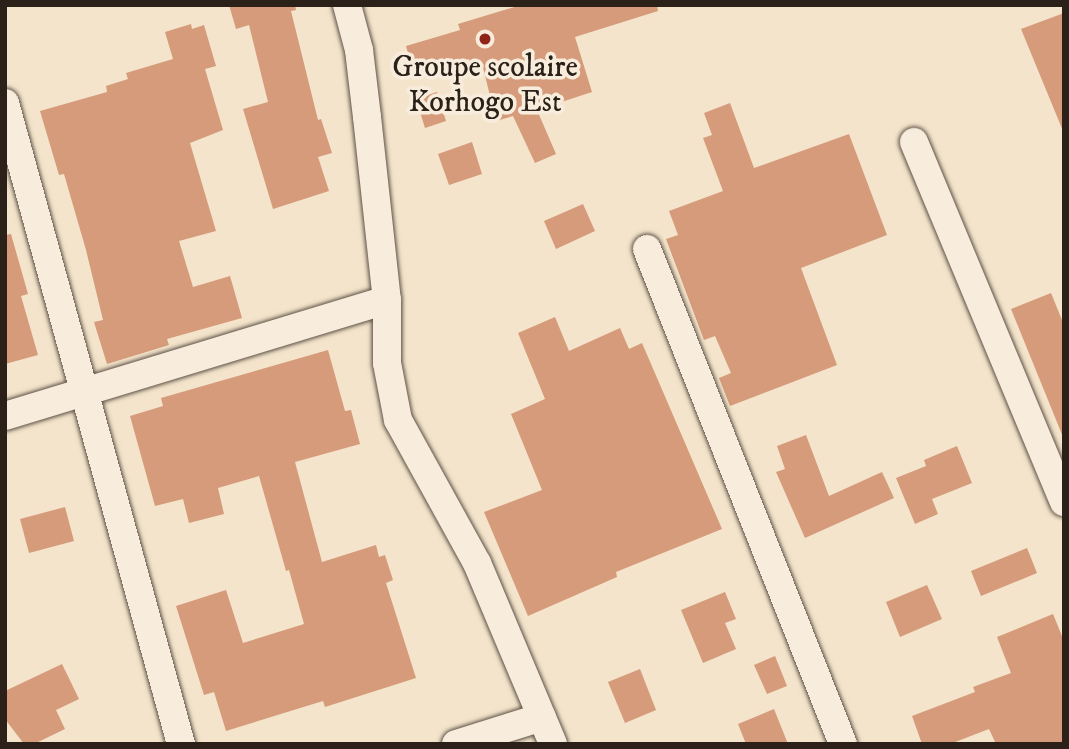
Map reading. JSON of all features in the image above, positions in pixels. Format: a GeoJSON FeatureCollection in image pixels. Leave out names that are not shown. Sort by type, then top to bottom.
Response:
{"type":"FeatureCollection","features":[{"type":"Feature","properties":{"kind":"street"},"geometry":{"type":"LineString","coordinates":[[347,5],[359,50],[387,300],[387,363],[398,420],[477,563],[553,744]]}},
{"type":"Feature","properties":{"kind":"street"},"geometry":{"type":"LineString","coordinates":[[5,103],[181,744]]}},
{"type":"Feature","properties":{"kind":"street"},"geometry":{"type":"LineString","coordinates":[[914,142],[1064,502]]}},
{"type":"Feature","properties":{"kind":"street"},"geometry":{"type":"LineString","coordinates":[[647,249],[843,744]]}},
{"type":"Feature","properties":{"kind":"street"},"geometry":{"type":"LineString","coordinates":[[5,416],[387,300]]}},
{"type":"Feature","properties":{"kind":"street"},"geometry":{"type":"LineString","coordinates":[[456,744],[542,717]]}},
{"type":"Feature","properties":{"kind":"building"},"geometry":{"type":"Polygon","coordinates":[[[229,5],[295,5],[296,10],[291,11],[318,120],[321,119],[332,153],[318,157],[329,191],[273,209],[243,109],[268,102],[249,25],[236,29],[229,5]]]}},
{"type":"Feature","properties":{"kind":"building"},"geometry":{"type":"Polygon","coordinates":[[[521,5],[657,5],[658,11],[575,37],[592,92],[537,110],[556,154],[535,163],[513,116],[496,121],[482,63],[471,66],[469,59],[414,76],[406,46],[460,30],[458,24],[521,5]]]}},
{"type":"Feature","properties":{"kind":"building"},"geometry":{"type":"Polygon","coordinates":[[[1064,13],[1064,131],[1063,131],[1021,29],[1064,13]]]}},
{"type":"Feature","properties":{"kind":"building"},"geometry":{"type":"Polygon","coordinates":[[[191,24],[192,29],[204,25],[216,66],[205,69],[223,130],[190,143],[216,231],[179,241],[193,287],[230,276],[242,318],[167,339],[169,345],[107,364],[94,322],[103,320],[86,250],[64,174],[59,175],[40,111],[107,92],[106,86],[128,79],[126,73],[173,59],[165,32],[191,24]]]}},
{"type":"Feature","properties":{"kind":"building"},"geometry":{"type":"Polygon","coordinates":[[[437,92],[446,121],[425,128],[416,99],[437,92]]]}},
{"type":"Feature","properties":{"kind":"building"},"geometry":{"type":"Polygon","coordinates":[[[730,103],[754,168],[849,134],[887,235],[801,268],[837,365],[730,406],[719,378],[731,373],[715,336],[704,340],[666,239],[678,235],[669,211],[723,191],[703,138],[712,135],[704,113],[730,103]]]}},
{"type":"Feature","properties":{"kind":"building"},"geometry":{"type":"Polygon","coordinates":[[[472,142],[482,174],[449,185],[438,154],[472,142]]]}},
{"type":"Feature","properties":{"kind":"building"},"geometry":{"type":"Polygon","coordinates":[[[583,204],[595,231],[556,249],[544,221],[583,204]]]}},
{"type":"Feature","properties":{"kind":"building"},"geometry":{"type":"Polygon","coordinates":[[[11,234],[28,294],[21,296],[38,355],[5,364],[5,235],[11,234]]]}},
{"type":"Feature","properties":{"kind":"building"},"geometry":{"type":"Polygon","coordinates":[[[1051,293],[1064,325],[1063,437],[1011,309],[1051,293]]]}},
{"type":"Feature","properties":{"kind":"building"},"geometry":{"type":"Polygon","coordinates":[[[555,317],[569,351],[620,328],[629,349],[642,343],[722,529],[616,572],[617,577],[528,616],[484,512],[542,490],[511,414],[545,399],[518,333],[555,317]]]}},
{"type":"Feature","properties":{"kind":"building"},"geometry":{"type":"Polygon","coordinates":[[[328,350],[345,411],[351,410],[360,444],[295,462],[322,562],[376,545],[379,557],[385,555],[393,580],[386,583],[416,678],[325,707],[323,701],[226,731],[214,692],[204,695],[176,606],[226,590],[243,643],[304,624],[289,570],[286,571],[259,476],[218,488],[224,514],[189,523],[183,499],[155,506],[130,416],[163,406],[161,398],[328,350]]]}},
{"type":"Feature","properties":{"kind":"building"},"geometry":{"type":"Polygon","coordinates":[[[806,435],[829,496],[882,472],[894,498],[805,538],[776,472],[785,469],[777,446],[806,435]]]}},
{"type":"Feature","properties":{"kind":"building"},"geometry":{"type":"Polygon","coordinates":[[[957,446],[972,483],[932,499],[938,514],[915,524],[896,478],[926,466],[924,460],[957,446]]]}},
{"type":"Feature","properties":{"kind":"building"},"geometry":{"type":"Polygon","coordinates":[[[65,507],[74,541],[29,553],[20,519],[65,507]]]}},
{"type":"Feature","properties":{"kind":"building"},"geometry":{"type":"Polygon","coordinates":[[[1027,548],[1037,573],[981,596],[971,571],[1027,548]]]}},
{"type":"Feature","properties":{"kind":"building"},"geometry":{"type":"Polygon","coordinates":[[[927,585],[942,619],[900,637],[886,602],[927,585]]]}},
{"type":"Feature","properties":{"kind":"building"},"geometry":{"type":"Polygon","coordinates":[[[725,592],[736,619],[725,623],[736,649],[703,663],[681,610],[725,592]]]}},
{"type":"Feature","properties":{"kind":"building"},"geometry":{"type":"Polygon","coordinates":[[[1053,614],[1064,641],[1064,744],[996,744],[989,729],[950,744],[922,744],[912,716],[975,692],[973,687],[1011,673],[997,637],[1053,614]]]}},
{"type":"Feature","properties":{"kind":"building"},"geometry":{"type":"Polygon","coordinates":[[[775,656],[787,686],[767,694],[754,665],[775,656]]]}},
{"type":"Feature","properties":{"kind":"building"},"geometry":{"type":"Polygon","coordinates":[[[62,664],[79,699],[56,710],[65,729],[34,744],[24,744],[5,719],[5,691],[62,664]]]}},
{"type":"Feature","properties":{"kind":"building"},"geometry":{"type":"Polygon","coordinates":[[[640,669],[656,710],[625,723],[608,682],[640,669]]]}},
{"type":"Feature","properties":{"kind":"building"},"geometry":{"type":"Polygon","coordinates":[[[774,709],[788,744],[746,744],[738,724],[774,709]]]}},
{"type":"Feature","properties":{"kind":"place","name":"Groupe scolaire Korhogo Est"},"geometry":{"type":"Point","coordinates":[485,39]}}]}
